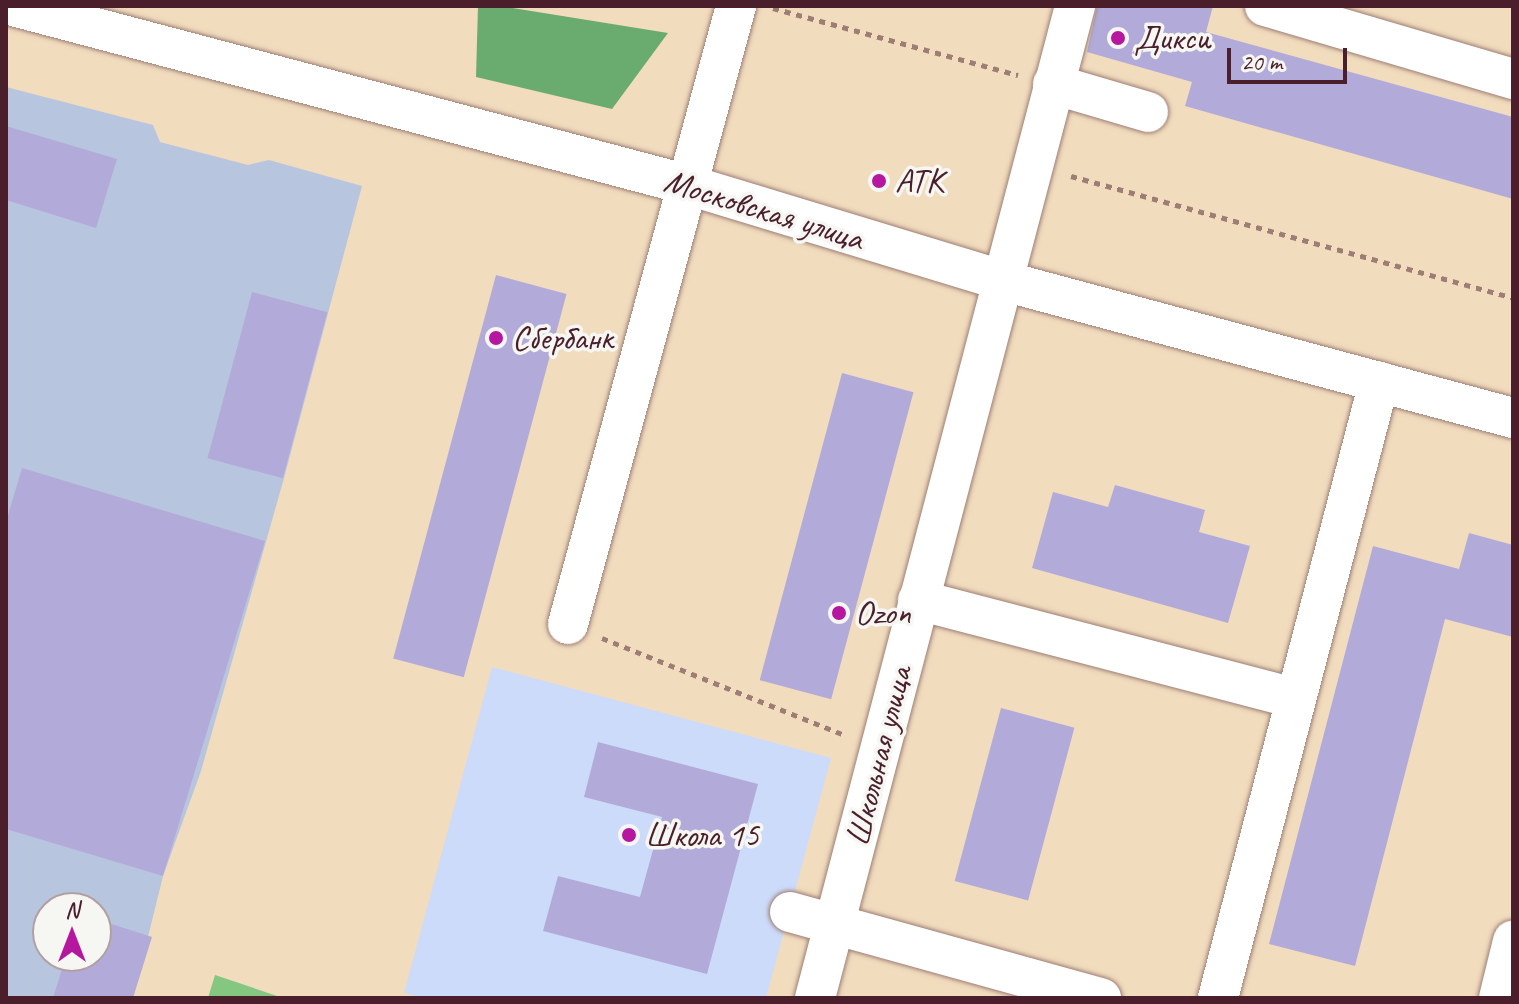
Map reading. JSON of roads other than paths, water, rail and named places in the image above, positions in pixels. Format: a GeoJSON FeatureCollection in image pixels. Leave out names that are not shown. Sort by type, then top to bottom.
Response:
{"type":"FeatureCollection","features":[{"type":"Feature","properties":{"kind":"street","name":"Московская улица"},"geometry":{"type":"LineString","coordinates":[[13,6],[685,184],[1000,280],[1513,418]]}},
{"type":"Feature","properties":{"kind":"street"},"geometry":{"type":"LineString","coordinates":[[568,624],[685,184],[736,6]]}},
{"type":"Feature","properties":{"kind":"street","name":"Школьная улица"},"geometry":{"type":"LineString","coordinates":[[815,998],[1000,280],[1075,6]]}},
{"type":"Feature","properties":{"kind":"street"},"geometry":{"type":"LineString","coordinates":[[1265,6],[1513,79]]}},
{"type":"Feature","properties":{"kind":"street"},"geometry":{"type":"LineString","coordinates":[[1053,84],[1148,112]]}},
{"type":"Feature","properties":{"kind":"street"},"geometry":{"type":"LineString","coordinates":[[1218,998],[1293,698],[1379,382]]}},
{"type":"Feature","properties":{"kind":"street"},"geometry":{"type":"LineString","coordinates":[[918,600],[1293,698]]}},
{"type":"Feature","properties":{"kind":"street"},"geometry":{"type":"LineString","coordinates":[[790,912],[1101,998]]}},
{"type":"Feature","properties":{"kind":"street"},"geometry":{"type":"LineString","coordinates":[[1499,998],[1513,941]]}},
{"type":"Feature","properties":{"kind":"place","name":"Дикси"},"geometry":{"type":"Point","coordinates":[1118,38]}},
{"type":"Feature","properties":{"kind":"place","name":"АТК"},"geometry":{"type":"Point","coordinates":[879,181]}},
{"type":"Feature","properties":{"kind":"place","name":"Сбербанк"},"geometry":{"type":"Point","coordinates":[496,338]}},
{"type":"Feature","properties":{"kind":"place","name":"Ozon"},"geometry":{"type":"Point","coordinates":[839,613]}},
{"type":"Feature","properties":{"kind":"place","name":"Школа 15"},"geometry":{"type":"Point","coordinates":[629,835]}}]}
